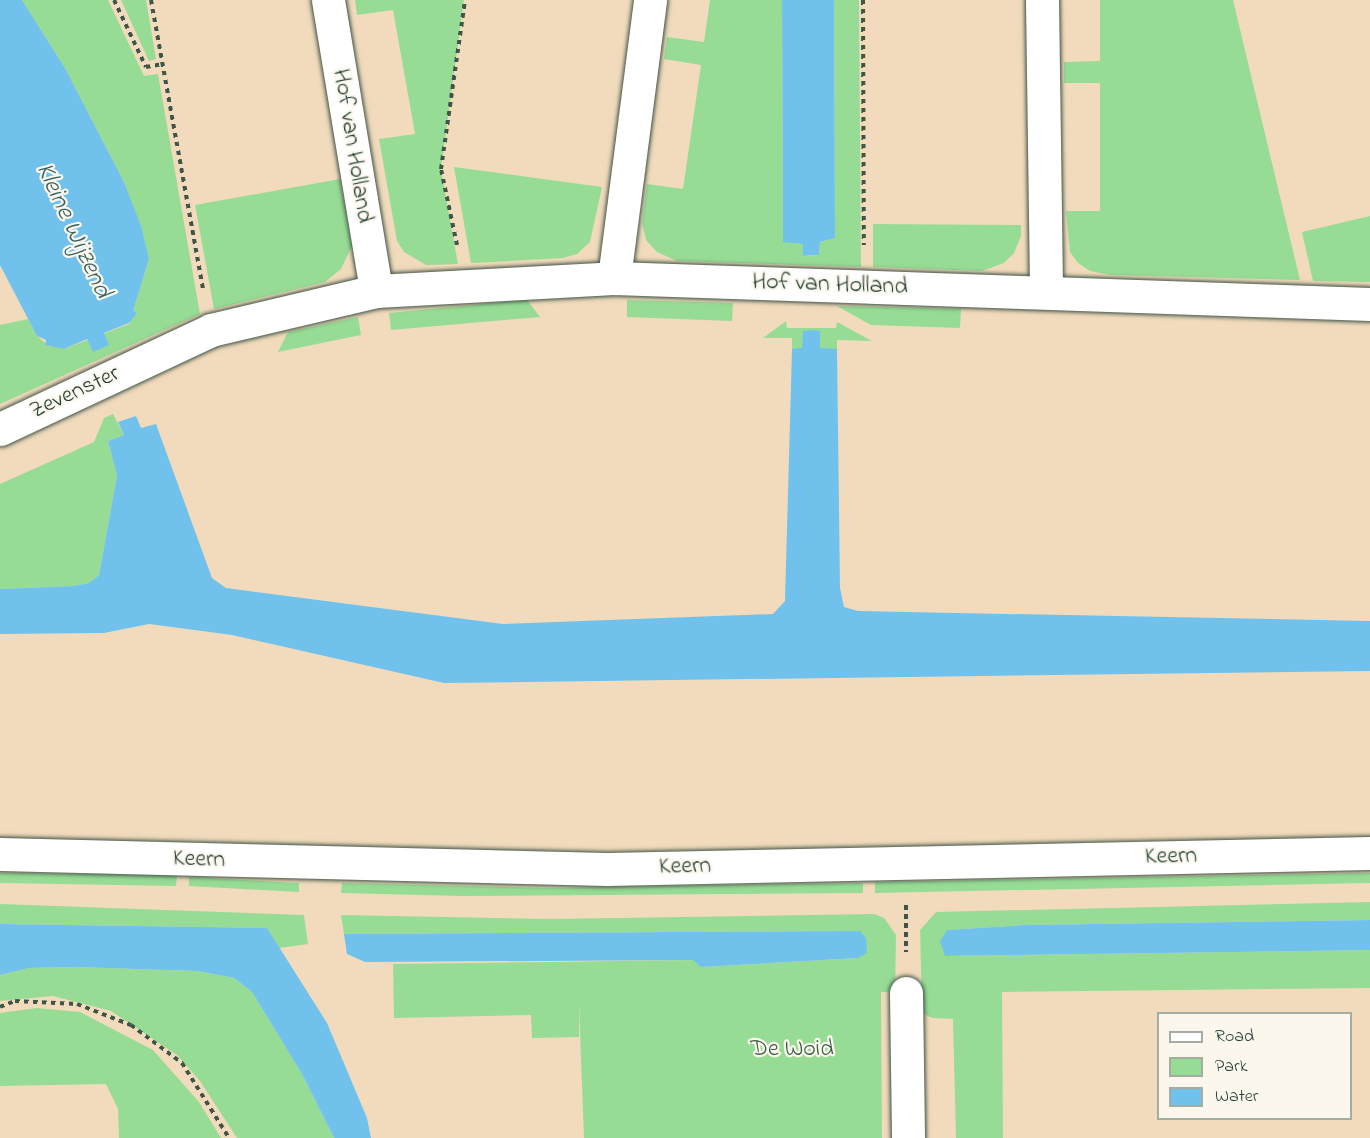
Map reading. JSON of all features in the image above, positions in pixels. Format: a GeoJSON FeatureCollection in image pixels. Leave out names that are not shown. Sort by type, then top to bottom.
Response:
{"type":"FeatureCollection","features":[{"type":"Feature","properties":{"kind":"street","name":"Hof van Holland"},"geometry":{"type":"LineString","coordinates":[[328,0],[376,291]]}},
{"type":"Feature","properties":{"kind":"street"},"geometry":{"type":"LineString","coordinates":[[614,278],[650,0]]}},
{"type":"Feature","properties":{"kind":"street"},"geometry":{"type":"LineString","coordinates":[[1042,0],[1046,291]]}},
{"type":"Feature","properties":{"kind":"street","name":"Hof van Holland"},"geometry":{"type":"LineString","coordinates":[[150,358],[211,330],[376,291],[465,284],[614,278],[1046,291],[1370,304]]}},
{"type":"Feature","properties":{"kind":"street","name":"Zevenster"},"geometry":{"type":"LineString","coordinates":[[0,429],[150,358]]}},
{"type":"Feature","properties":{"kind":"street","name":"Keern"},"geometry":{"type":"LineString","coordinates":[[0,854],[607,869],[1370,854]]}},
{"type":"Feature","properties":{"kind":"street"},"geometry":{"type":"LineString","coordinates":[[906,993],[908,1138]]}},
{"type":"Feature","properties":{"kind":"path"},"geometry":{"type":"LineString","coordinates":[[114,0],[146,67],[163,64]]}},
{"type":"Feature","properties":{"kind":"path"},"geometry":{"type":"LineString","coordinates":[[152,0],[211,330]]}},
{"type":"Feature","properties":{"kind":"path"},"geometry":{"type":"LineString","coordinates":[[465,0],[441,169],[465,284]]}},
{"type":"Feature","properties":{"kind":"path"},"geometry":{"type":"LineString","coordinates":[[863,0],[864,286]]}},
{"type":"Feature","properties":{"kind":"path"},"geometry":{"type":"LineString","coordinates":[[906,902],[906,993]]}},
{"type":"Feature","properties":{"kind":"path"},"geometry":{"type":"LineString","coordinates":[[0,1007],[15,1001],[77,1004],[131,1025],[182,1063],[230,1138]]}},
{"type":"Feature","properties":{"kind":"green space"},"geometry":{"type":"Polygon","coordinates":[[[22,0],[108,0],[144,76],[158,74],[200,314],[0,404],[0,325],[28,319],[37,336],[50,347],[52,344],[64,349],[129,324],[149,259],[124,182],[65,68],[22,0]]]}},
{"type":"Feature","properties":{"kind":"green space"},"geometry":{"type":"Polygon","coordinates":[[[121,0],[146,0],[156,59],[149,61],[121,0]]]}},
{"type":"Feature","properties":{"kind":"green space"},"geometry":{"type":"Polygon","coordinates":[[[355,0],[464,0],[441,169],[458,264],[426,265],[404,252],[397,241],[379,139],[415,134],[393,10],[357,15],[355,0]]]}},
{"type":"Feature","properties":{"kind":"green space"},"geometry":{"type":"Polygon","coordinates":[[[710,0],[782,0],[783,241],[803,244],[803,256],[811,256],[819,255],[820,242],[835,238],[834,0],[859,0],[861,267],[677,261],[657,252],[646,240],[642,223],[647,184],[683,189],[701,65],[664,59],[667,37],[704,42],[710,0]]]}},
{"type":"Feature","properties":{"kind":"green space"},"geometry":{"type":"Polygon","coordinates":[[[1100,0],[1233,0],[1300,280],[1111,275],[1090,271],[1078,263],[1070,252],[1066,211],[1100,211],[1100,83],[1064,83],[1064,62],[1100,61],[1100,0]]]}},
{"type":"Feature","properties":{"kind":"green space"},"geometry":{"type":"Polygon","coordinates":[[[454,167],[602,187],[590,242],[577,254],[563,258],[471,263],[454,167]]]}},
{"type":"Feature","properties":{"kind":"green space"},"geometry":{"type":"Polygon","coordinates":[[[340,179],[352,246],[341,269],[325,282],[214,309],[195,205],[340,179]]]}},
{"type":"Feature","properties":{"kind":"green space"},"geometry":{"type":"Polygon","coordinates":[[[1370,216],[1370,282],[1313,281],[1302,232],[1370,216]]]}},
{"type":"Feature","properties":{"kind":"green space"},"geometry":{"type":"Polygon","coordinates":[[[873,224],[1021,225],[1021,236],[1014,253],[1004,263],[982,271],[873,267],[873,224]]]}},
{"type":"Feature","properties":{"kind":"green space"},"geometry":{"type":"Polygon","coordinates":[[[527,300],[540,317],[391,330],[389,313],[527,300]]]}},
{"type":"Feature","properties":{"kind":"green space"},"geometry":{"type":"Polygon","coordinates":[[[627,300],[733,303],[732,321],[627,317],[627,300]]]}},
{"type":"Feature","properties":{"kind":"green space"},"geometry":{"type":"Polygon","coordinates":[[[837,306],[961,309],[960,328],[871,325],[837,306]]]}},
{"type":"Feature","properties":{"kind":"green space"},"geometry":{"type":"Polygon","coordinates":[[[358,317],[361,335],[278,352],[288,332],[358,317]]]}},
{"type":"Feature","properties":{"kind":"green space"},"geometry":{"type":"Polygon","coordinates":[[[786,321],[787,328],[836,328],[837,322],[872,341],[837,340],[837,349],[792,349],[792,338],[763,338],[786,321]]]}},
{"type":"Feature","properties":{"kind":"green space"},"geometry":{"type":"Polygon","coordinates":[[[113,414],[124,435],[108,441],[117,475],[99,575],[89,583],[73,586],[0,589],[0,484],[94,442],[104,418],[113,414]]]}},
{"type":"Feature","properties":{"kind":"green space"},"geometry":{"type":"Polygon","coordinates":[[[0,873],[177,875],[176,886],[0,883],[0,873]]]}},
{"type":"Feature","properties":{"kind":"green space"},"geometry":{"type":"Polygon","coordinates":[[[1370,873],[1370,883],[875,893],[875,882],[1370,873]]]}},
{"type":"Feature","properties":{"kind":"green space"},"geometry":{"type":"Polygon","coordinates":[[[189,877],[299,883],[299,892],[189,886],[189,877]]]}},
{"type":"Feature","properties":{"kind":"green space"},"geometry":{"type":"Polygon","coordinates":[[[342,883],[546,888],[863,883],[863,893],[461,896],[341,893],[342,883]]]}},
{"type":"Feature","properties":{"kind":"green space"},"geometry":{"type":"Polygon","coordinates":[[[1370,902],[1370,920],[1025,925],[947,930],[946,956],[1370,950],[1370,988],[1002,992],[1003,1138],[956,1138],[953,1019],[933,1018],[925,1015],[922,1007],[920,930],[936,912],[1370,902]]]}},
{"type":"Feature","properties":{"kind":"green space"},"geometry":{"type":"Polygon","coordinates":[[[0,904],[304,915],[308,944],[279,948],[267,928],[0,924],[0,904]]]}},
{"type":"Feature","properties":{"kind":"green space","name":"De Woid"},"geometry":{"type":"Polygon","coordinates":[[[874,914],[884,918],[896,935],[895,992],[881,992],[882,1138],[584,1138],[579,1005],[579,1037],[532,1038],[531,1015],[394,1018],[393,964],[694,960],[701,967],[858,958],[860,931],[344,934],[341,915],[551,919],[874,914]]]}},
{"type":"Feature","properties":{"kind":"green space"},"geometry":{"type":"Polygon","coordinates":[[[75,967],[197,971],[234,978],[252,992],[302,1074],[334,1138],[237,1138],[200,1081],[177,1055],[111,1011],[53,996],[0,1001],[0,975],[29,968],[75,967]]]}},
{"type":"Feature","properties":{"kind":"green space"},"geometry":{"type":"Polygon","coordinates":[[[37,1008],[80,1012],[153,1050],[199,1102],[221,1138],[119,1138],[118,1109],[106,1084],[0,1086],[0,1013],[37,1008]]]}},
{"type":"Feature","properties":{"kind":"water","name":"Kleine Wijzend"},"geometry":{"type":"Polygon","coordinates":[[[0,0],[22,0],[65,68],[124,182],[141,226],[149,259],[133,311],[137,313],[129,323],[104,333],[109,345],[93,352],[87,339],[64,349],[45,345],[46,340],[37,336],[0,265],[0,0]]]}},
{"type":"Feature","properties":{"kind":"water"},"geometry":{"type":"Polygon","coordinates":[[[782,0],[834,0],[835,238],[820,242],[819,255],[803,256],[803,244],[783,242],[782,0]]]}},
{"type":"Feature","properties":{"kind":"water"},"geometry":{"type":"Polygon","coordinates":[[[803,331],[820,331],[820,348],[837,349],[840,588],[844,607],[858,611],[1370,621],[1370,671],[444,683],[232,635],[149,624],[104,633],[0,634],[0,589],[73,586],[89,583],[99,575],[117,475],[108,441],[124,435],[118,422],[136,416],[141,428],[156,424],[212,578],[226,588],[503,624],[773,614],[785,601],[792,349],[802,348],[803,331]]]}},
{"type":"Feature","properties":{"kind":"water"},"geometry":{"type":"Polygon","coordinates":[[[1370,920],[1370,950],[945,956],[940,941],[947,930],[1025,925],[1370,920]]]}},
{"type":"Feature","properties":{"kind":"water"},"geometry":{"type":"Polygon","coordinates":[[[0,924],[267,928],[327,1023],[367,1118],[371,1138],[334,1138],[302,1074],[252,992],[234,978],[197,971],[75,967],[29,968],[0,975],[0,924]]]}},
{"type":"Feature","properties":{"kind":"water"},"geometry":{"type":"Polygon","coordinates":[[[860,931],[866,938],[867,953],[858,958],[701,967],[693,960],[365,962],[347,954],[344,934],[860,931]]]}}]}
